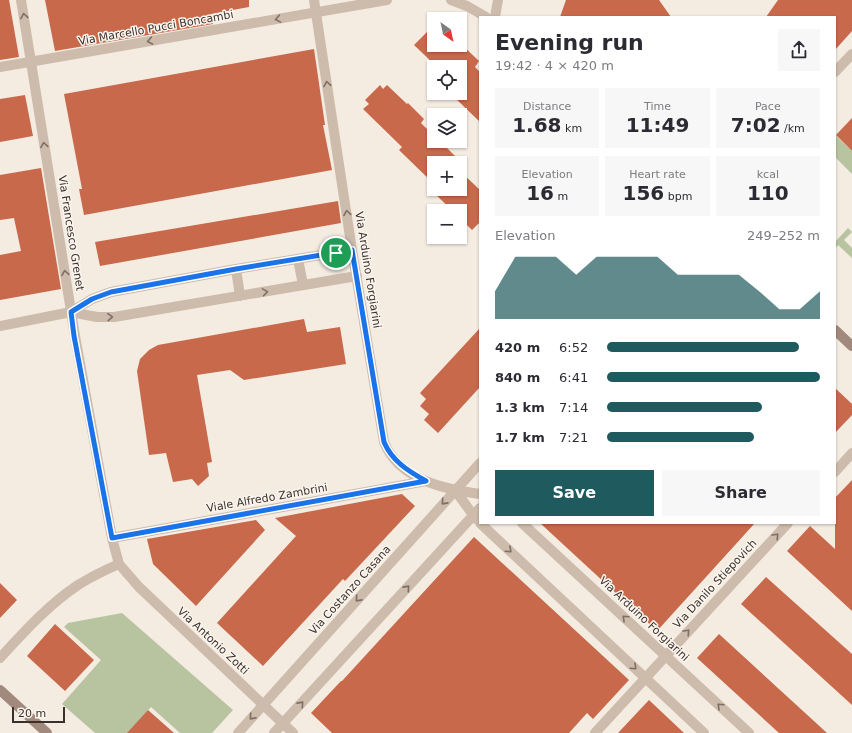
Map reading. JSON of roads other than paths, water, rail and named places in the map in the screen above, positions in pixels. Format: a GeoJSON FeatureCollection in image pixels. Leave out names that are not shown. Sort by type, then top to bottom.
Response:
{"type":"FeatureCollection","features":[{"type":"Feature","properties":{"kind":"street","name":"Via Francesco Grenet"},"geometry":{"type":"LineString","coordinates":[[21,0],[74,336],[112,538],[119,564]]}},
{"type":"Feature","properties":{"kind":"street","name":"Via Arduino Forgiarini"},"geometry":{"type":"LineString","coordinates":[[314,0],[352,250],[384,442],[387,449],[397,462],[413,474],[426,481],[456,490],[479,494]]}},
{"type":"Feature","properties":{"kind":"street","name":"Via Marcello Pucci Boncambi"},"geometry":{"type":"LineString","coordinates":[[0,67],[387,0]]}},
{"type":"Feature","properties":{"kind":"street"},"geometry":{"type":"LineString","coordinates":[[451,0],[467,6],[484,16]]}},
{"type":"Feature","properties":{"kind":"street"},"geometry":{"type":"LineString","coordinates":[[495,16],[498,0]]}},
{"type":"Feature","properties":{"kind":"street"},"geometry":{"type":"LineString","coordinates":[[836,71],[852,54]]}},
{"type":"Feature","properties":{"kind":"street"},"geometry":{"type":"LineString","coordinates":[[0,326],[71,312],[92,299],[111,292],[352,250]]}},
{"type":"Feature","properties":{"kind":"street"},"geometry":{"type":"LineString","coordinates":[[298,259],[303,285]]}},
{"type":"Feature","properties":{"kind":"street"},"geometry":{"type":"LineString","coordinates":[[236,269],[240,296]]}},
{"type":"Feature","properties":{"kind":"street"},"geometry":{"type":"LineString","coordinates":[[71,312],[97,317],[114,317],[357,276]]}},
{"type":"Feature","properties":{"kind":"street"},"geometry":{"type":"LineString","coordinates":[[836,331],[852,346]]}},
{"type":"Feature","properties":{"kind":"street"},"geometry":{"type":"LineString","coordinates":[[836,471],[852,453]]}},
{"type":"Feature","properties":{"kind":"street","name":"Via Costanzo Casana"},"geometry":{"type":"LineString","coordinates":[[238,733],[479,464]]}},
{"type":"Feature","properties":{"kind":"street","name":"Viale Alfredo Zambrini"},"geometry":{"type":"LineString","coordinates":[[112,538],[426,481]]}},
{"type":"Feature","properties":{"kind":"street"},"geometry":{"type":"LineString","coordinates":[[274,733],[478,521],[456,490]]}},
{"type":"Feature","properties":{"kind":"street"},"geometry":{"type":"LineString","coordinates":[[481,524],[704,733]]}},
{"type":"Feature","properties":{"kind":"street","name":"Via Arduino Forgiarini"},"geometry":{"type":"LineString","coordinates":[[523,524],[749,733]]}},
{"type":"Feature","properties":{"kind":"street","name":"Via Danilo Stiepovich"},"geometry":{"type":"LineString","coordinates":[[595,733],[787,524]]}},
{"type":"Feature","properties":{"kind":"street"},"geometry":{"type":"LineString","coordinates":[[0,658],[31,625],[60,598],[79,584],[119,564]]}},
{"type":"Feature","properties":{"kind":"street","name":"Via Antonio Zotti"},"geometry":{"type":"LineString","coordinates":[[119,564],[151,599],[293,733]]}},
{"type":"Feature","properties":{"kind":"street"},"geometry":{"type":"LineString","coordinates":[[0,690],[47,733]]}}]}
